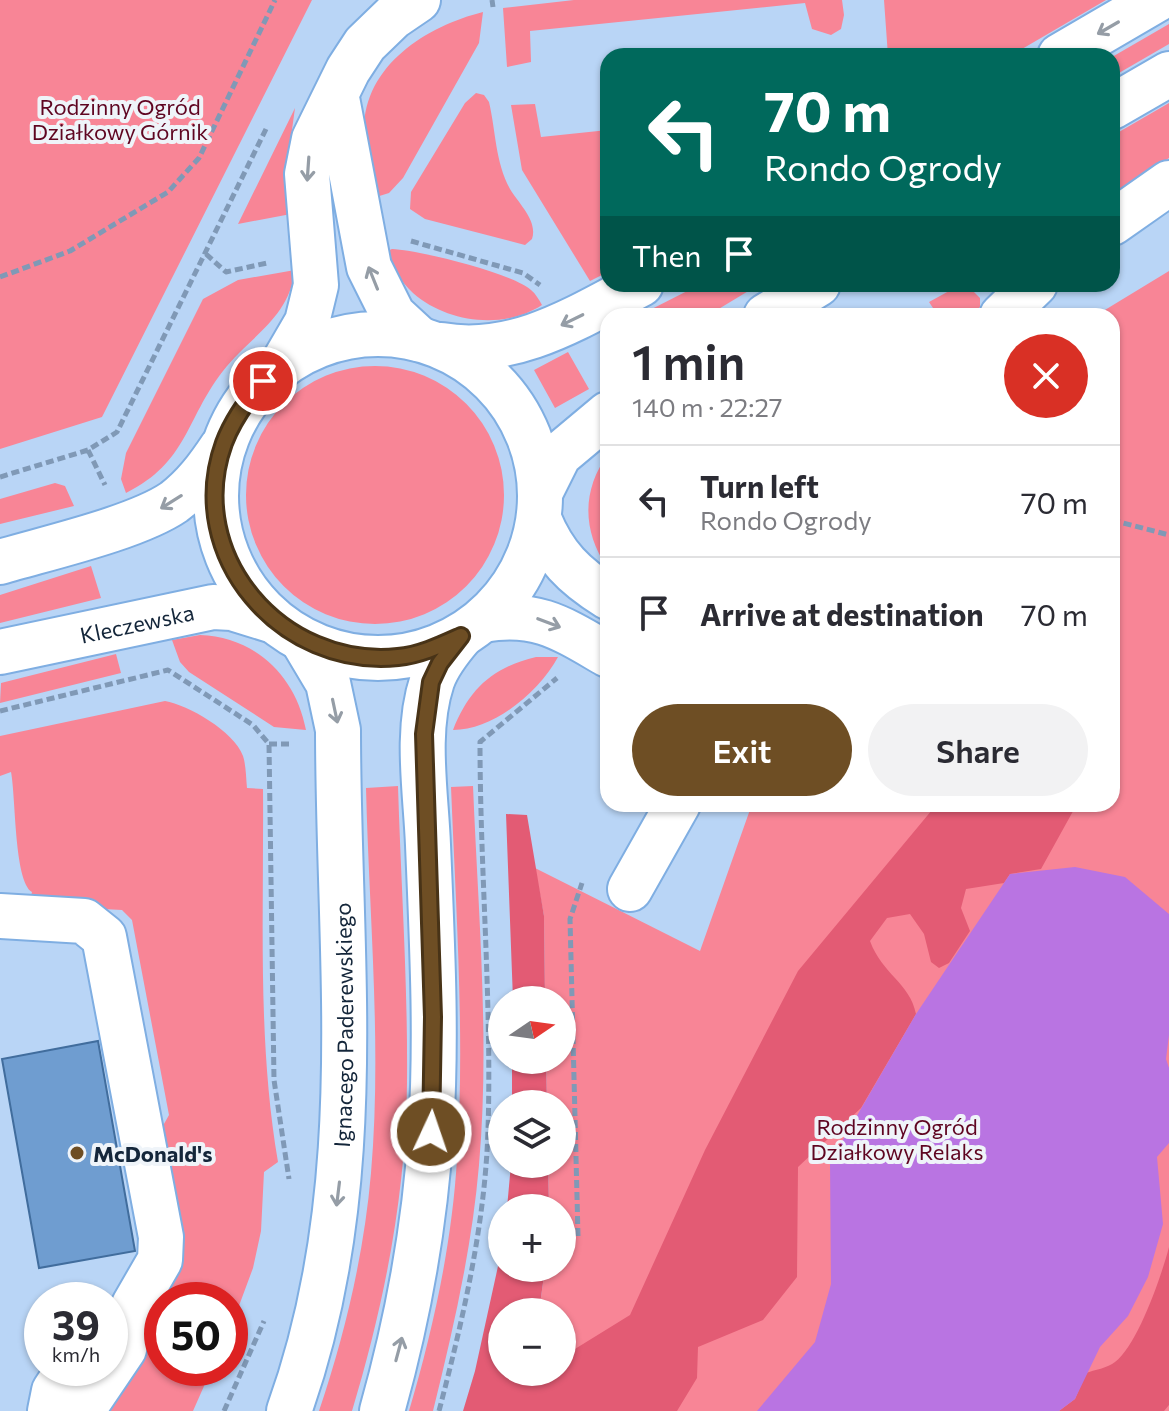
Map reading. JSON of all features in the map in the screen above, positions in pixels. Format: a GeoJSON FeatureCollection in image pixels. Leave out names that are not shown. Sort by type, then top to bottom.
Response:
{"type":"FeatureCollection","features":[{"type":"Feature","properties":{"kind":"main road"},"geometry":{"type":"LineString","coordinates":[[0,562],[144,517],[171,504],[201,477],[223,445],[246,401],[282,365],[300,336],[313,303],[316,261],[309,226],[308,156],[348,70],[365,44],[393,17],[418,0]]}},
{"type":"Feature","properties":{"kind":"main road"},"geometry":{"type":"LineString","coordinates":[[1074,48],[1156,0]]}},
{"type":"Feature","properties":{"kind":"main road"},"geometry":{"type":"LineString","coordinates":[[1120,102],[1169,74]]}},
{"type":"Feature","properties":{"kind":"main road"},"geometry":{"type":"LineString","coordinates":[[337,98],[369,267],[393,315],[427,341],[483,372],[519,414],[538,465],[539,506],[564,564],[600,591]]}},
{"type":"Feature","properties":{"kind":"main road"},"geometry":{"type":"LineString","coordinates":[[1120,217],[1169,183]]}},
{"type":"Feature","properties":{"kind":"main road"},"geometry":{"type":"LineString","coordinates":[[282,365],[307,350],[361,334],[481,349],[520,341],[546,332],[625,292]]}},
{"type":"Feature","properties":{"kind":"main road"},"geometry":{"type":"LineString","coordinates":[[779,308],[805,292]]}},
{"type":"Feature","properties":{"kind":"main road"},"geometry":{"type":"LineString","coordinates":[[1010,308],[1027,292]]}},
{"type":"Feature","properties":{"kind":"main road"},"geometry":{"type":"LineString","coordinates":[[382,1411],[409,1299],[431,1132],[433,1017],[424,771],[426,708],[440,663],[514,585],[525,565],[539,506],[559,455],[600,421]]}},
{"type":"Feature","properties":{"kind":"main road","name":"Ignacego Paderewskiego"},"geometry":{"type":"LineString","coordinates":[[223,445],[217,472],[218,528],[238,579],[288,631],[328,683],[338,730],[345,1115],[323,1293],[289,1411]]}},
{"type":"Feature","properties":{"kind":"main road","name":"Kleczewska"},"geometry":{"type":"LineString","coordinates":[[0,652],[213,607],[250,612],[334,653],[388,657],[431,650],[472,628]]}},
{"type":"Feature","properties":{"kind":"main road"},"geometry":{"type":"LineString","coordinates":[[472,628],[531,617],[594,647]]}},
{"type":"Feature","properties":{"kind":"main road"},"geometry":{"type":"LineString","coordinates":[[630,889],[673,812]]}},
{"type":"Feature","properties":{"kind":"main road"},"geometry":{"type":"LineString","coordinates":[[0,916],[84,921],[99,930],[109,951],[162,1245],[160,1260],[128,1305]]}},
{"type":"Feature","properties":{"kind":"main road"},"geometry":{"type":"LineString","coordinates":[[50,1411],[57,1386]]}},
{"type":"Feature","properties":{"kind":"main road"},"geometry":{"type":"LineString","coordinates":[[82,1411],[99,1386]]}},
{"type":"Feature","properties":{"kind":"path"},"geometry":{"type":"LineString","coordinates":[[0,277],[70,251],[168,192],[199,158],[275,0]]}},
{"type":"Feature","properties":{"kind":"path"},"geometry":{"type":"LineString","coordinates":[[0,477],[88,450],[117,432],[273,114]]}},
{"type":"Feature","properties":{"kind":"path"},"geometry":{"type":"LineString","coordinates":[[1120,522],[1169,535]]}},
{"type":"Feature","properties":{"kind":"path"},"geometry":{"type":"LineString","coordinates":[[439,1411],[465,1308],[488,1132],[489,1020],[480,742],[594,647]]}},
{"type":"Feature","properties":{"kind":"path"},"geometry":{"type":"LineString","coordinates":[[0,711],[168,670],[253,725],[269,744],[274,1080],[290,1189]]}},
{"type":"Feature","properties":{"kind":"path"},"geometry":{"type":"LineString","coordinates":[[578,1236],[570,919],[583,882],[630,889]]}},
{"type":"Feature","properties":{"kind":"path"},"geometry":{"type":"LineString","coordinates":[[224,1411],[267,1313]]}},
{"type":"Feature","properties":{"kind":"green space","name":"Rodzinny Ogród Działkowy Górnik"},"geometry":{"type":"Polygon","coordinates":[[[0,0],[312,0],[102,417],[0,449],[0,0]]]}},
{"type":"Feature","properties":{"kind":"green space"},"geometry":{"type":"Polygon","coordinates":[[[574,0],[842,0],[844,15],[841,29],[831,35],[812,29],[805,3],[530,31],[531,62],[507,67],[503,8],[574,0]]]}},
{"type":"Feature","properties":{"kind":"green space"},"geometry":{"type":"Polygon","coordinates":[[[884,0],[1106,0],[1024,48],[887,48],[884,0]]]}},
{"type":"Feature","properties":{"kind":"green space"},"geometry":{"type":"Polygon","coordinates":[[[483,12],[479,43],[403,178],[389,193],[373,198],[364,130],[367,107],[375,86],[402,52],[421,38],[462,18],[483,12]]]}},
{"type":"Feature","properties":{"kind":"green space"},"geometry":{"type":"Polygon","coordinates":[[[1169,24],[1169,44],[1120,72],[1120,52],[1169,24]]]}},
{"type":"Feature","properties":{"kind":"green space"},"geometry":{"type":"Polygon","coordinates":[[[476,93],[484,95],[489,102],[505,178],[532,226],[532,239],[525,245],[425,219],[410,209],[411,192],[465,103],[476,93]]]}},
{"type":"Feature","properties":{"kind":"green space"},"geometry":{"type":"Polygon","coordinates":[[[1169,103],[1169,158],[1120,190],[1120,131],[1169,103]]]}},
{"type":"Feature","properties":{"kind":"green space"},"geometry":{"type":"Polygon","coordinates":[[[535,104],[541,137],[600,131],[600,276],[590,281],[522,170],[511,105],[535,104]]]}},
{"type":"Feature","properties":{"kind":"green space"},"geometry":{"type":"Polygon","coordinates":[[[295,108],[287,166],[291,214],[238,224],[295,108]]]}},
{"type":"Feature","properties":{"kind":"green space"},"geometry":{"type":"Polygon","coordinates":[[[392,249],[442,258],[505,277],[531,290],[542,305],[511,318],[493,320],[459,317],[442,311],[404,284],[385,252],[392,249]]]}},
{"type":"Feature","properties":{"kind":"green space"},"geometry":{"type":"Polygon","coordinates":[[[295,270],[285,302],[267,326],[223,371],[174,454],[146,481],[126,493],[121,479],[126,453],[203,299],[238,280],[295,270]]]}},
{"type":"Feature","properties":{"kind":"green space","name":"Rodzinny Ogród Działkowy Relaks"},"geometry":{"type":"Polygon","coordinates":[[[1169,271],[1169,1411],[520,1411],[527,1386],[576,1386],[576,1298],[541,1298],[543,1282],[576,1282],[576,1194],[549,1194],[548,1178],[576,1178],[576,1090],[547,1090],[546,1074],[576,1074],[576,986],[545,986],[544,916],[535,868],[700,951],[749,812],[1120,812],[1120,308],[1108,308],[1169,271]]]}},
{"type":"Feature","properties":{"kind":"green space"},"geometry":{"type":"Polygon","coordinates":[[[685,292],[747,292],[720,308],[654,308],[685,292]]]}},
{"type":"Feature","properties":{"kind":"green space"},"geometry":{"type":"Polygon","coordinates":[[[947,292],[974,292],[980,298],[980,307],[933,308],[929,302],[947,292]]]}},
{"type":"Feature","properties":{"kind":"green space"},"geometry":{"type":"Polygon","coordinates":[[[568,352],[589,389],[555,408],[534,370],[568,352]]]}},
{"type":"Feature","properties":{"kind":"green space"},"geometry":{"type":"Polygon","coordinates":[[[375,366],[424,376],[466,404],[494,446],[504,495],[494,544],[466,586],[424,614],[375,624],[326,614],[284,586],[256,544],[246,495],[256,446],[284,404],[326,376],[375,366]]]}},
{"type":"Feature","properties":{"kind":"green space"},"geometry":{"type":"Polygon","coordinates":[[[599,468],[600,555],[593,539],[588,510],[599,468]]]}},
{"type":"Feature","properties":{"kind":"green space"},"geometry":{"type":"Polygon","coordinates":[[[55,483],[65,486],[74,506],[0,524],[0,499],[55,483]]]}},
{"type":"Feature","properties":{"kind":"green space"},"geometry":{"type":"Polygon","coordinates":[[[91,566],[101,598],[0,623],[0,595],[91,566]]]}},
{"type":"Feature","properties":{"kind":"green space"},"geometry":{"type":"Polygon","coordinates":[[[200,635],[238,643],[270,663],[293,693],[306,730],[274,727],[189,672],[180,662],[172,640],[200,635]]]}},
{"type":"Feature","properties":{"kind":"green space"},"geometry":{"type":"Polygon","coordinates":[[[116,654],[121,673],[0,703],[1,683],[116,654]]]}},
{"type":"Feature","properties":{"kind":"green space"},"geometry":{"type":"Polygon","coordinates":[[[536,657],[558,657],[539,683],[514,707],[484,724],[453,730],[467,703],[484,682],[507,667],[536,657]]]}},
{"type":"Feature","properties":{"kind":"green space"},"geometry":{"type":"Polygon","coordinates":[[[165,701],[175,703],[230,737],[243,756],[247,788],[263,789],[264,1023],[278,1162],[264,1172],[261,1231],[253,1268],[248,1282],[144,1282],[144,1386],[204,1386],[193,1411],[98,1411],[115,1386],[128,1386],[155,1140],[169,1115],[132,920],[122,910],[29,905],[32,892],[26,885],[19,856],[11,772],[0,776],[0,736],[165,701]]]}},
{"type":"Feature","properties":{"kind":"green space"},"geometry":{"type":"Polygon","coordinates":[[[398,786],[407,1083],[398,1208],[374,1331],[352,1411],[319,1411],[352,1294],[364,1234],[371,1173],[375,1029],[366,788],[398,786]]]}},
{"type":"Feature","properties":{"kind":"green space"},"geometry":{"type":"Polygon","coordinates":[[[473,786],[483,1023],[482,1118],[476,1196],[461,1289],[433,1411],[409,1411],[426,1349],[451,1223],[459,1113],[460,1020],[451,787],[473,786]]]}},
{"type":"Feature","properties":{"kind":"shaded area"},"geometry":{"type":"Polygon","coordinates":[[[930,812],[1073,812],[1041,869],[1010,874],[1004,883],[966,889],[961,908],[970,931],[949,963],[939,968],[931,962],[924,934],[910,914],[887,918],[870,941],[881,962],[908,994],[916,1014],[861,1108],[798,1167],[797,1277],[763,1320],[698,1347],[697,1378],[677,1411],[463,1411],[488,1312],[488,1386],[576,1386],[576,1348],[630,1315],[705,1150],[798,971],[930,812]]]}},
{"type":"Feature","properties":{"kind":"shaded area"},"geometry":{"type":"Polygon","coordinates":[[[506,814],[527,815],[544,916],[545,986],[512,986],[506,814]]]}},
{"type":"Feature","properties":{"kind":"shaded area"},"geometry":{"type":"Polygon","coordinates":[[[1075,867],[1125,877],[1169,914],[1169,1035],[1166,1059],[1169,1068],[1169,1143],[1157,1157],[1163,1224],[1148,1277],[1128,1316],[1100,1347],[1075,1399],[1059,1411],[757,1411],[815,1342],[831,1284],[830,1162],[916,1014],[1010,874],[1075,867]]]}},
{"type":"Feature","properties":{"kind":"shaded area"},"geometry":{"type":"Polygon","coordinates":[[[512,1074],[546,1074],[547,1090],[512,1090],[512,1074]]]}},
{"type":"Feature","properties":{"kind":"shaded area"},"geometry":{"type":"Polygon","coordinates":[[[510,1178],[548,1178],[549,1194],[508,1194],[510,1178]]]}},
{"type":"Feature","properties":{"kind":"shaded area"},"geometry":{"type":"Polygon","coordinates":[[[1169,1247],[1169,1405],[1164,1411],[1059,1411],[1075,1399],[1086,1373],[1112,1364],[1124,1353],[1155,1291],[1169,1247]]]}},
{"type":"Feature","properties":{"kind":"shaded area"},"geometry":{"type":"Polygon","coordinates":[[[495,1282],[543,1282],[541,1298],[491,1298],[495,1282]]]}},
{"type":"Feature","properties":{"kind":"building","name":"McDonald's"},"geometry":{"type":"Polygon","coordinates":[[[98,1041],[135,1251],[39,1268],[2,1059],[98,1041]]]}},
{"type":"Feature","properties":{"kind":"place","name":"McDonald's"},"geometry":{"type":"Point","coordinates":[77,1153]}},
{"type":"Feature","properties":{"kind":"route"},"geometry":{"type":"LineString","coordinates":[[263,381],[233,421],[217,472],[218,528],[238,579],[254,601],[288,632],[334,653],[366,658],[399,657],[431,650],[461,636],[440,663],[431,682],[424,734],[433,1017],[431,1132]]}}]}
